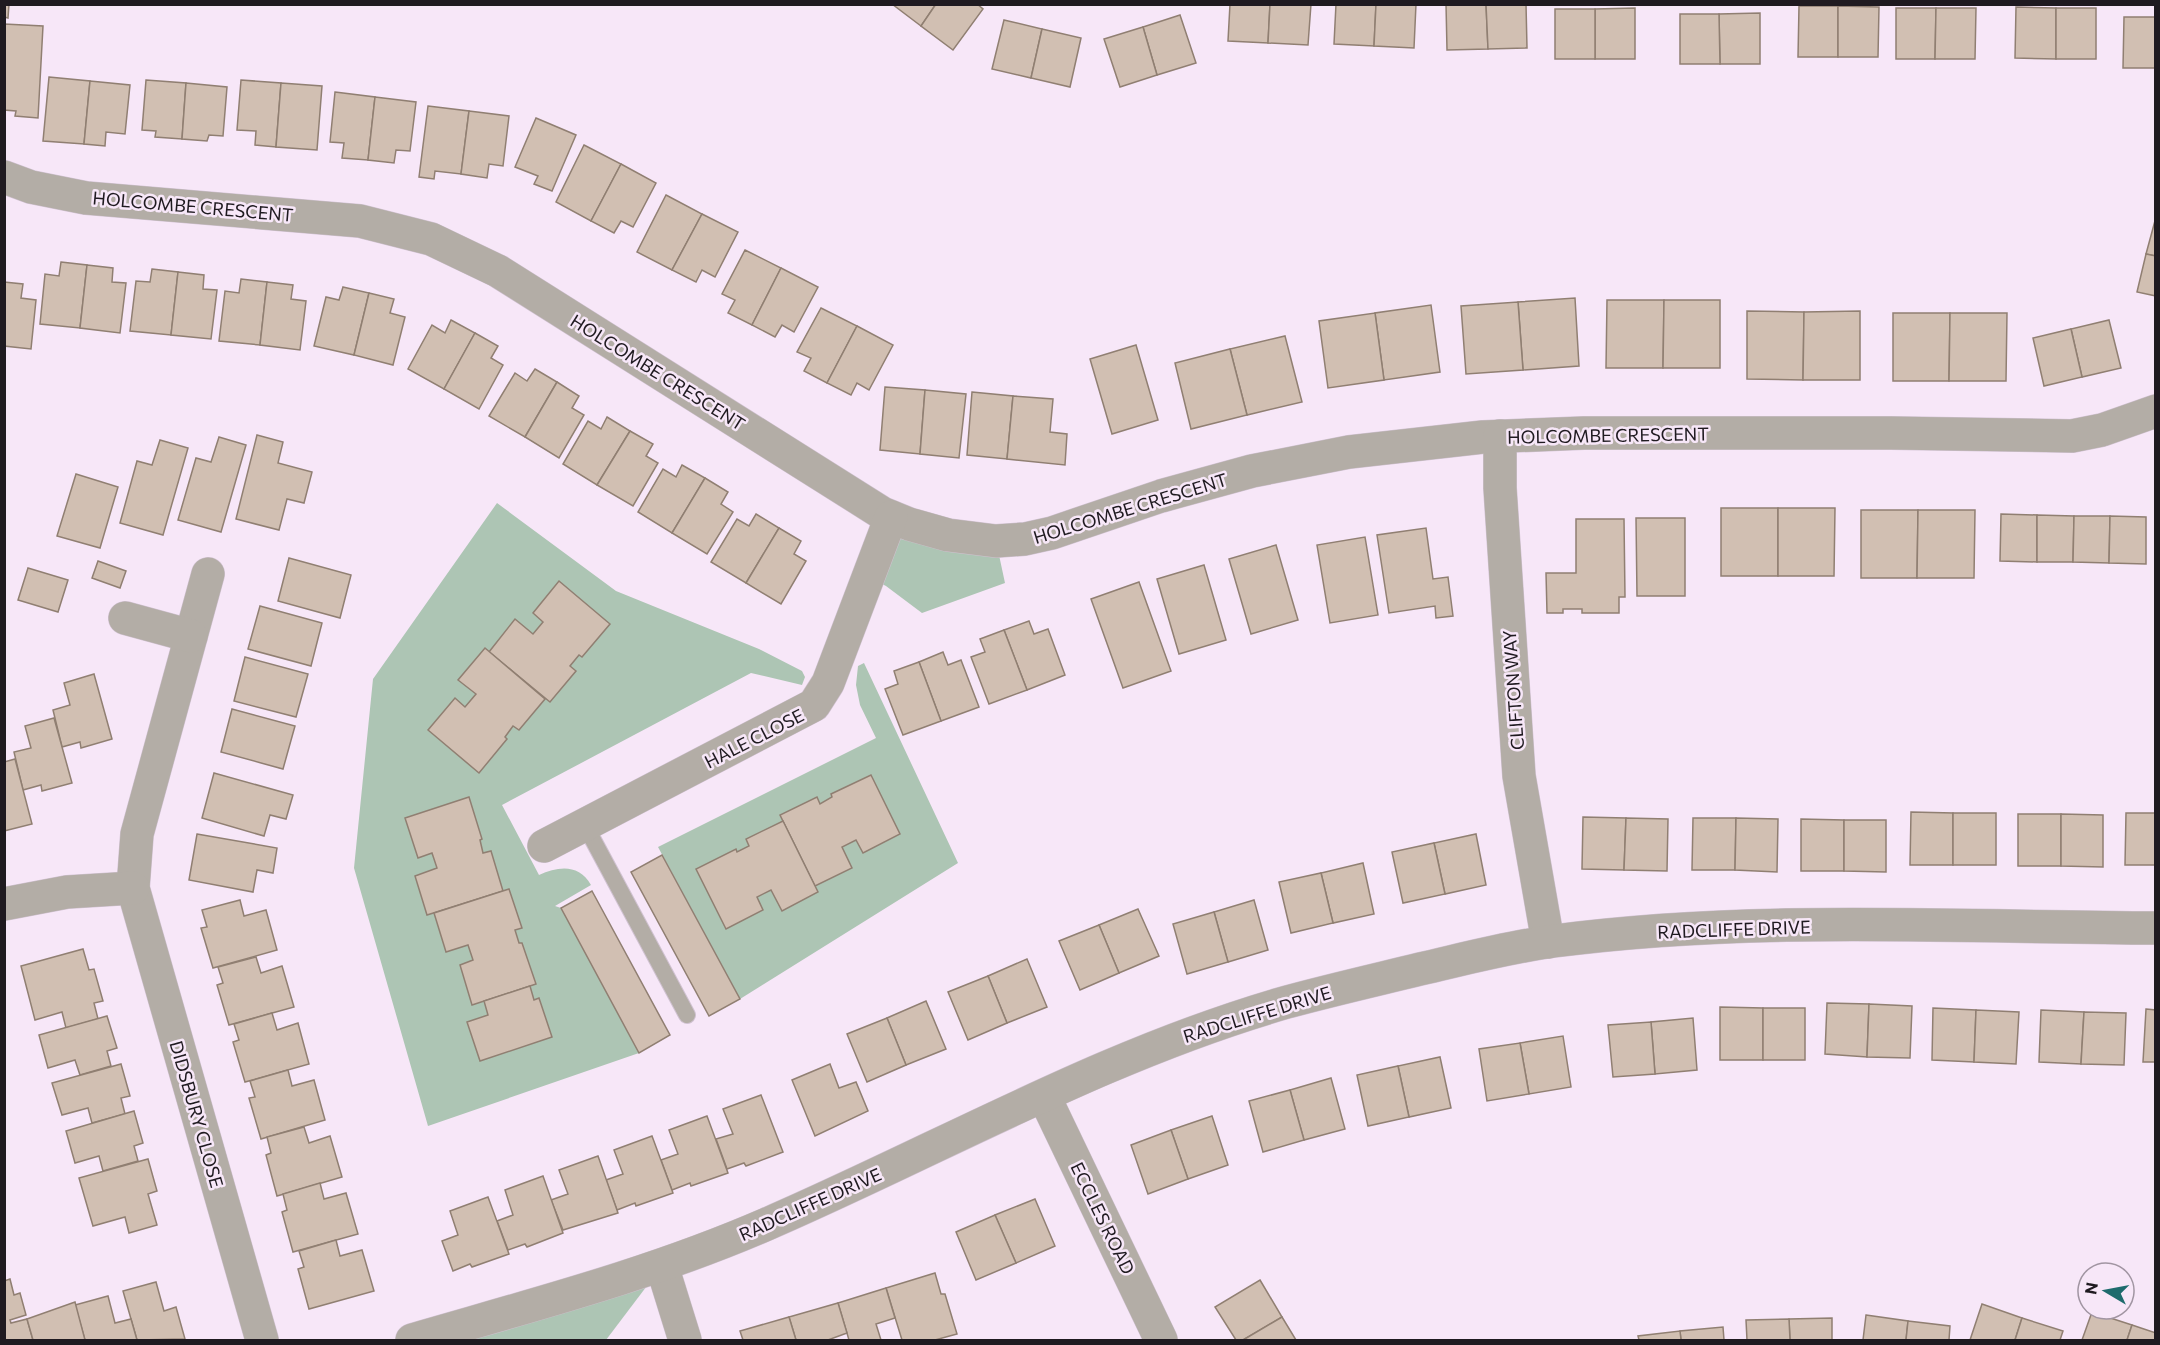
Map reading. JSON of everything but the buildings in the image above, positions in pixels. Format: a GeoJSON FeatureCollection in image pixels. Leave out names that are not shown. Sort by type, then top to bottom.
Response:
{"type":"FeatureCollection","features":[{"type":"Feature","properties":{"kind":"street","name":"HOLCOMBE CRESCENT"},"geometry":{"type":"LineString","coordinates":[[4,177],[31,188],[86,198],[360,220],[431,239],[498,271],[891,517],[929,530],[996,542],[1052,533],[1161,496],[1252,471],[1409,444],[1500,436],[1880,433],[2072,436],[2102,430],[2156,411]]}},
{"type":"Feature","properties":{"kind":"street","name":"CLIFTON WAY"},"geometry":{"type":"LineString","coordinates":[[1500,436],[1500,488],[1519,776],[1548,942]]}},
{"type":"Feature","properties":{"kind":"street","name":"HALE CLOSE"},"geometry":{"type":"LineString","coordinates":[[544,846],[814,705],[824,693],[891,517]]}},
{"type":"Feature","properties":{"kind":"street","name":"DIDSBURY CLOSE"},"geometry":{"type":"LineString","coordinates":[[208,574],[137,834],[132,888],[262,1341]]}},
{"type":"Feature","properties":{"kind":"street"},"geometry":{"type":"LineString","coordinates":[[125,618],[191,636]]}},
{"type":"Feature","properties":{"kind":"street"},"geometry":{"type":"LineString","coordinates":[[4,904],[67,892],[132,888]]}},
{"type":"Feature","properties":{"kind":"street","name":"RADCLIFFE DRIVE"},"geometry":{"type":"LineString","coordinates":[[412,1341],[662,1266],[765,1225],[1143,1051],[1276,1005],[1440,964],[1548,942],[1647,932],[1763,927],[2156,928]]}},
{"type":"Feature","properties":{"kind":"street","name":"ECCLES ROAD"},"geometry":{"type":"LineString","coordinates":[[1044,1096],[1161,1341]]}},
{"type":"Feature","properties":{"kind":"street"},"geometry":{"type":"LineString","coordinates":[[662,1266],[685,1341]]}},
{"type":"Feature","properties":{"kind":"lane"},"geometry":{"type":"LineString","coordinates":[[585,825],[687,1016]]}},
{"type":"Feature","properties":{"kind":"green space"},"geometry":{"type":"Polygon","coordinates":[[[497,503],[616,591],[759,649],[802,671],[805,677],[802,685],[751,673],[502,805],[539,875],[561,869],[575,870],[581,873],[591,885],[555,906],[561,908],[639,1053],[428,1126],[354,868],[373,679],[497,503]]]}},
{"type":"Feature","properties":{"kind":"green space"},"geometry":{"type":"Polygon","coordinates":[[[891,517],[996,541],[1005,583],[922,613],[886,586],[868,577],[891,517]]]}},
{"type":"Feature","properties":{"kind":"green space"},"geometry":{"type":"Polygon","coordinates":[[[864,663],[958,863],[740,999],[658,847],[876,738],[860,705],[856,685],[858,666],[864,663]]]}},
{"type":"Feature","properties":{"kind":"green space"},"geometry":{"type":"Polygon","coordinates":[[[662,1266],[606,1340],[411,1340],[662,1266]]]}}]}
